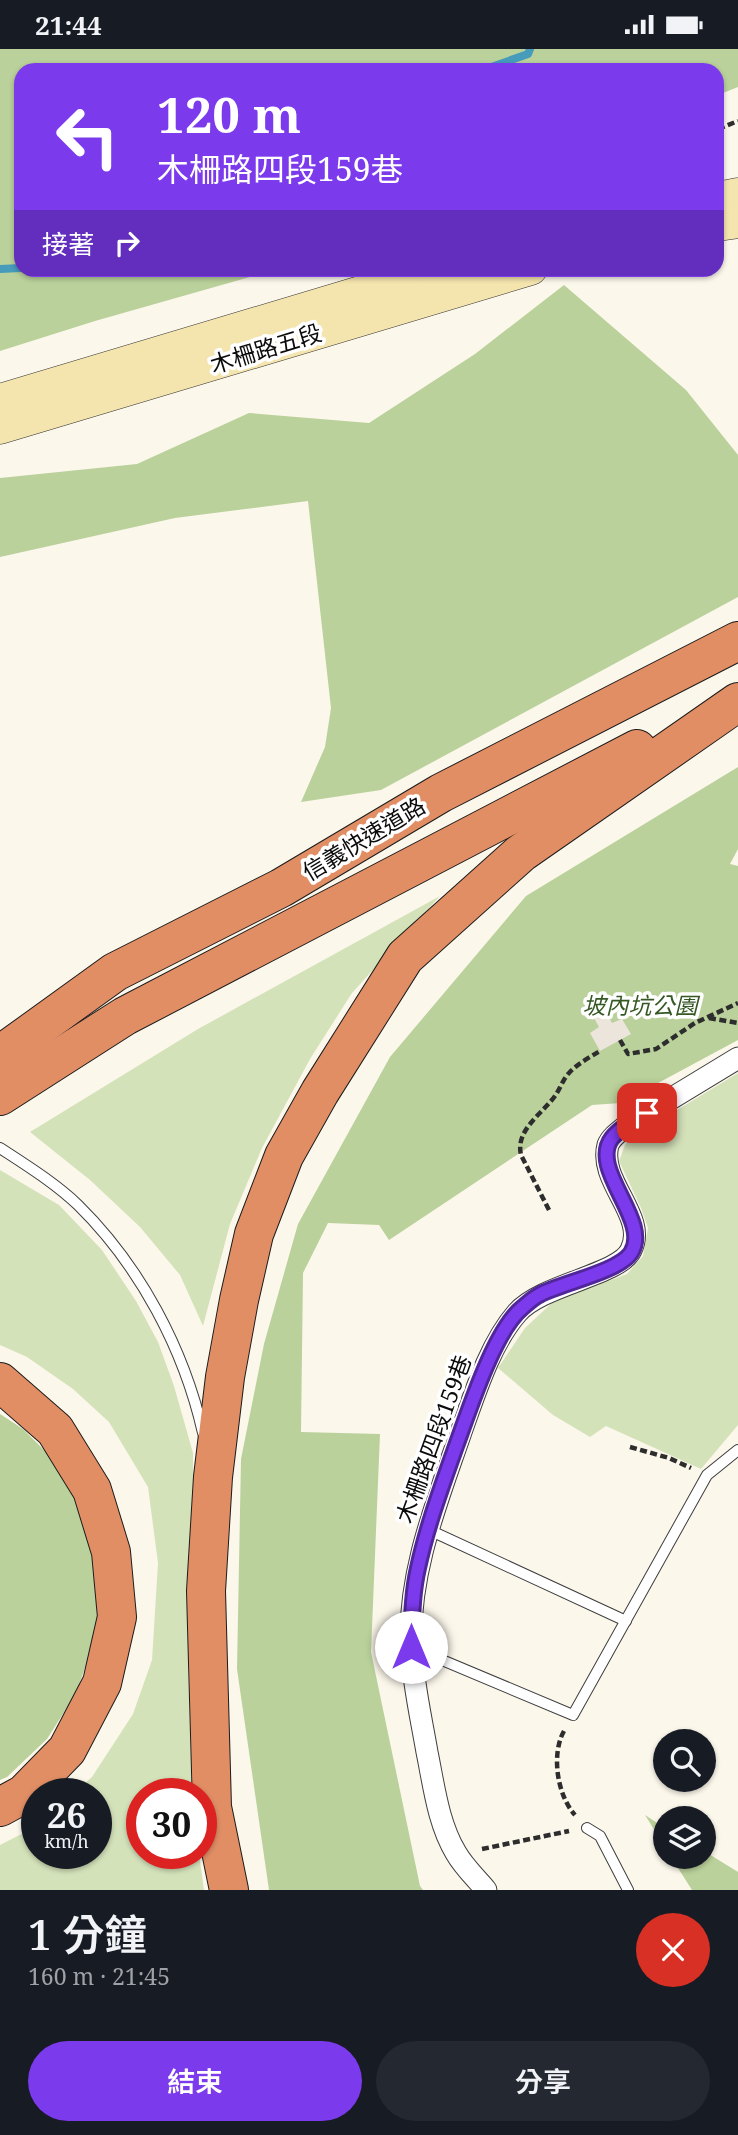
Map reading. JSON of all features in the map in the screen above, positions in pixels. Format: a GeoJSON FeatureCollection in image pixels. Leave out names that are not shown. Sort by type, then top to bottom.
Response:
{"type":"FeatureCollection","features":[{"type":"Feature","properties":{"kind":"highway","name":"信義快速道路"},"geometry":{"type":"LineString","coordinates":[[0,1055],[115,972],[281,888],[441,793],[738,641]]}},
{"type":"Feature","properties":{"kind":"highway","name":"信義快速道路"},"geometry":{"type":"LineString","coordinates":[[0,1096],[125,1016],[588,773],[738,700]]}},
{"type":"Feature","properties":{"kind":"highway"},"geometry":{"type":"LineString","coordinates":[[229,1890],[212,1807],[206,1591],[213,1477],[225,1377],[239,1300],[254,1234],[284,1156],[320,1092],[405,957],[521,853],[738,700]]}},
{"type":"Feature","properties":{"kind":"highway"},"geometry":{"type":"LineString","coordinates":[[0,1029],[115,972]]}},
{"type":"Feature","properties":{"kind":"highway"},"geometry":{"type":"LineString","coordinates":[[0,1381],[55,1430],[92,1490],[111,1552],[117,1617],[102,1683],[66,1750],[24,1794],[0,1807]]}},
{"type":"Feature","properties":{"kind":"main road","name":"木柵路五段"},"geometry":{"type":"LineString","coordinates":[[0,400],[410,277]]}},
{"type":"Feature","properties":{"kind":"main road","name":"木柵路五段"},"geometry":{"type":"LineString","coordinates":[[0,428],[504,277]]}},
{"type":"Feature","properties":{"kind":"street","name":"木柵路四段159巷"},"geometry":{"type":"LineString","coordinates":[[486,1890],[457,1854],[445,1832],[416,1696],[411,1647],[411,1611],[427,1529],[474,1396],[488,1364],[519,1310],[538,1295],[618,1264],[631,1253],[636,1237],[611,1175],[608,1145],[612,1138],[626,1126],[738,1058]]}},
{"type":"Feature","properties":{"kind":"lane"},"geometry":{"type":"LineString","coordinates":[[0,1148],[35,1171],[76,1204],[112,1242],[143,1287],[166,1328],[185,1374],[201,1422],[213,1477]]}},
{"type":"Feature","properties":{"kind":"lane"},"geometry":{"type":"LineString","coordinates":[[411,1647],[573,1714],[707,1475],[738,1450]]}},
{"type":"Feature","properties":{"kind":"lane"},"geometry":{"type":"LineString","coordinates":[[427,1529],[626,1621]]}},
{"type":"Feature","properties":{"kind":"lane"},"geometry":{"type":"LineString","coordinates":[[587,1828],[600,1836],[628,1890]]}},
{"type":"Feature","properties":{"kind":"path"},"geometry":{"type":"LineString","coordinates":[[620,1040],[628,1054],[656,1049],[695,1023],[738,1003]]}},
{"type":"Feature","properties":{"kind":"path"},"geometry":{"type":"LineString","coordinates":[[709,1018],[738,1023]]}},
{"type":"Feature","properties":{"kind":"path"},"geometry":{"type":"LineString","coordinates":[[550,1210],[521,1155],[521,1140],[532,1122],[556,1095],[569,1073],[600,1051]]}},
{"type":"Feature","properties":{"kind":"path"},"geometry":{"type":"LineString","coordinates":[[630,1447],[669,1458],[707,1475]]}},
{"type":"Feature","properties":{"kind":"path"},"geometry":{"type":"LineString","coordinates":[[573,1714],[561,1735],[558,1768],[564,1798],[572,1812],[587,1828]]}},
{"type":"Feature","properties":{"kind":"path"},"geometry":{"type":"LineString","coordinates":[[457,1854],[587,1828]]}},
{"type":"Feature","properties":{"kind":"green space"},"geometry":{"type":"Polygon","coordinates":[[[0,49],[738,49],[738,87],[724,93],[724,63],[14,63],[14,277],[249,277],[0,351],[0,49]]]}},
{"type":"Feature","properties":{"kind":"green space"},"geometry":{"type":"Polygon","coordinates":[[[564,285],[686,390],[738,455],[738,597],[381,790],[301,802],[325,747],[331,708],[308,501],[175,518],[0,557],[0,478],[137,464],[249,413],[369,423],[475,354],[564,285]]]}},
{"type":"Feature","properties":{"kind":"green space","name":"坡內坑公園"},"geometry":{"type":"Polygon","coordinates":[[[738,767],[738,849],[730,864],[738,866],[738,1040],[621,1103],[592,1105],[389,1240],[379,1225],[328,1223],[303,1273],[301,1432],[380,1434],[371,1652],[423,1890],[269,1890],[237,1669],[241,1459],[264,1344],[298,1224],[390,1057],[526,896],[738,767]]]}},
{"type":"Feature","properties":{"kind":"green space"},"geometry":{"type":"Polygon","coordinates":[[[440,896],[352,993],[310,1059],[262,1148],[230,1224],[203,1326],[180,1275],[140,1227],[90,1180],[30,1132],[198,1029],[440,896]]]}},
{"type":"Feature","properties":{"kind":"green space"},"geometry":{"type":"Polygon","coordinates":[[[738,1073],[738,1425],[701,1469],[606,1426],[590,1437],[553,1415],[498,1368],[525,1328],[554,1301],[627,1274],[643,1256],[648,1228],[619,1161],[625,1145],[631,1138],[738,1073]]]}},
{"type":"Feature","properties":{"kind":"green space"},"geometry":{"type":"Polygon","coordinates":[[[0,1170],[59,1205],[102,1250],[136,1301],[158,1342],[193,1453],[193,1547],[188,1663],[192,1778],[126,1778],[126,1869],[201,1869],[204,1890],[0,1890],[0,1845],[21,1834],[21,1869],[112,1869],[112,1778],[91,1778],[133,1714],[152,1660],[158,1563],[148,1487],[109,1422],[73,1389],[27,1357],[0,1345],[0,1170]]]}},
{"type":"Feature","properties":{"kind":"green space"},"geometry":{"type":"Polygon","coordinates":[[[0,1414],[23,1429],[63,1469],[84,1513],[99,1564],[98,1633],[75,1695],[47,1739],[7,1777],[0,1780],[0,1414]]]}},
{"type":"Feature","properties":{"kind":"green space"},"geometry":{"type":"Polygon","coordinates":[[[716,1858],[738,1872],[738,1890],[692,1890],[679,1869],[716,1869],[716,1858]]]}},
{"type":"Feature","properties":{"kind":"shaded area"},"geometry":{"type":"Polygon","coordinates":[[[589,996],[597,996],[612,1023],[622,1019],[631,1034],[600,1051],[590,1033],[599,1027],[585,1002],[589,996]]]}},
{"type":"Feature","properties":{"kind":"waterway"},"geometry":{"type":"LineString","coordinates":[[503,63],[528,54],[530,49]]}},
{"type":"Feature","properties":{"kind":"waterway"},"geometry":{"type":"LineString","coordinates":[[0,269],[14,268]]}},
{"type":"Feature","properties":{"kind":"route"},"geometry":{"type":"LineString","coordinates":[[411,1647],[411,1611],[427,1529],[488,1364],[519,1310],[538,1295],[618,1264],[631,1253],[636,1237],[611,1175],[608,1145],[626,1126],[647,1113]]}}]}
